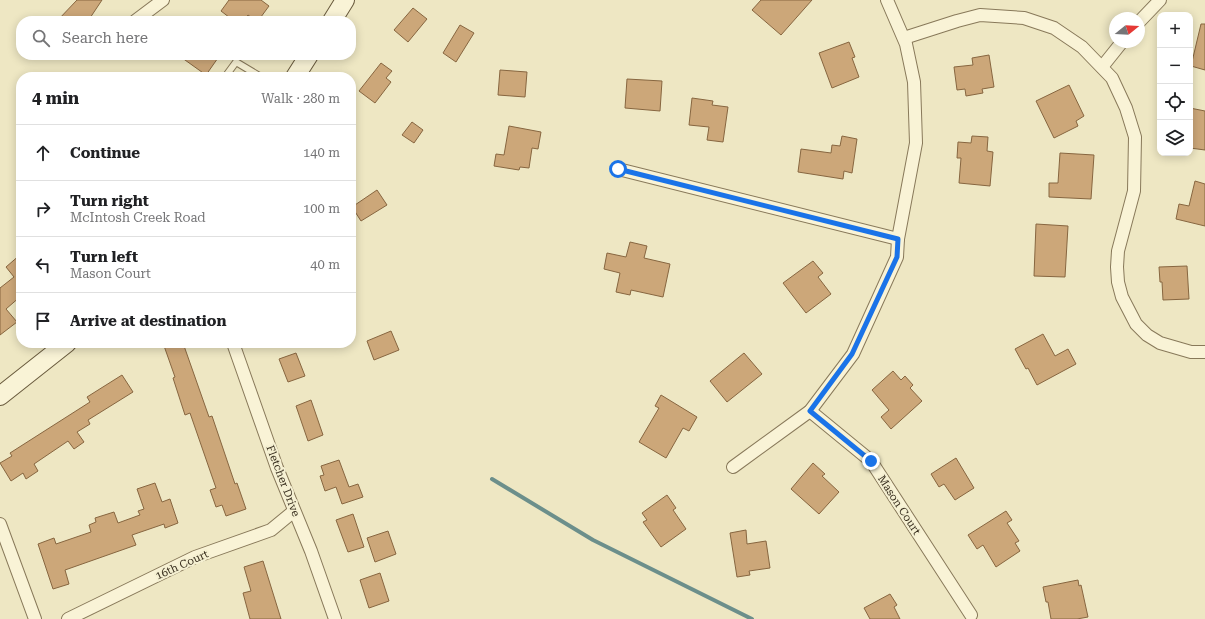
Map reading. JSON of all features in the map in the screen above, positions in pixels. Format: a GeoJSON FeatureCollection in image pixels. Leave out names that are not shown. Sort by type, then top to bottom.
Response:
{"type":"FeatureCollection","features":[{"type":"Feature","properties":{"kind":"main road"},"geometry":{"type":"LineString","coordinates":[[335,16],[345,0]]}},
{"type":"Feature","properties":{"kind":"main road"},"geometry":{"type":"LineString","coordinates":[[298,72],[307,60]]}},
{"type":"Feature","properties":{"kind":"main road"},"geometry":{"type":"LineString","coordinates":[[0,396],[60,348]]}},
{"type":"Feature","properties":{"kind":"street"},"geometry":{"type":"LineString","coordinates":[[142,16],[163,0]]}},
{"type":"Feature","properties":{"kind":"street"},"geometry":{"type":"LineString","coordinates":[[733,467],[810,411],[852,354],[897,257],[898,239],[916,143],[914,82],[906,44],[887,0]]}},
{"type":"Feature","properties":{"kind":"street"},"geometry":{"type":"LineString","coordinates":[[1145,16],[1160,0]]}},
{"type":"Feature","properties":{"kind":"street"},"geometry":{"type":"LineString","coordinates":[[904,38],[980,15],[1024,18],[1054,28],[1082,47],[1102,67],[1112,78],[1126,108],[1135,137],[1134,191],[1118,251],[1118,282],[1122,297],[1136,324],[1147,335],[1160,343],[1191,352],[1205,352]]}},
{"type":"Feature","properties":{"kind":"street"},"geometry":{"type":"LineString","coordinates":[[1102,67],[1117,48]]}},
{"type":"Feature","properties":{"kind":"street"},"geometry":{"type":"LineString","coordinates":[[618,169],[898,239]]}},
{"type":"Feature","properties":{"kind":"street","name":"Fletcher Drive"},"geometry":{"type":"LineString","coordinates":[[235,348],[335,619]]}},
{"type":"Feature","properties":{"kind":"street","name":"Mason Court"},"geometry":{"type":"LineString","coordinates":[[810,411],[871,461],[971,615]]}},
{"type":"Feature","properties":{"kind":"street","name":"16th Court"},"geometry":{"type":"LineString","coordinates":[[68,619],[195,557],[271,530],[294,511]]}},
{"type":"Feature","properties":{"kind":"street"},"geometry":{"type":"LineString","coordinates":[[0,524],[35,619]]}},
{"type":"Feature","properties":{"kind":"lane"},"geometry":{"type":"LineString","coordinates":[[229,72],[236,62],[252,72]]}},
{"type":"Feature","properties":{"kind":"building"},"geometry":{"type":"Polygon","coordinates":[[[77,0],[102,0],[91,16],[62,16],[77,0]]]}},
{"type":"Feature","properties":{"kind":"building"},"geometry":{"type":"Polygon","coordinates":[[[229,0],[261,0],[269,6],[262,16],[228,16],[221,11],[229,0]]]}},
{"type":"Feature","properties":{"kind":"building"},"geometry":{"type":"Polygon","coordinates":[[[761,0],[812,0],[781,35],[752,10],[761,0]]]}},
{"type":"Feature","properties":{"kind":"building"},"geometry":{"type":"Polygon","coordinates":[[[413,8],[427,19],[408,42],[394,30],[413,8]]]}},
{"type":"Feature","properties":{"kind":"building"},"geometry":{"type":"Polygon","coordinates":[[[1201,24],[1205,24],[1205,70],[1193,67],[1193,58],[1201,24]]]}},
{"type":"Feature","properties":{"kind":"building"},"geometry":{"type":"Polygon","coordinates":[[[460,25],[474,33],[456,62],[443,53],[460,25]]]}},
{"type":"Feature","properties":{"kind":"building"},"geometry":{"type":"Polygon","coordinates":[[[849,42],[855,57],[852,58],[859,77],[832,88],[819,53],[849,42]]]}},
{"type":"Feature","properties":{"kind":"building"},"geometry":{"type":"Polygon","coordinates":[[[989,55],[994,87],[982,89],[983,93],[966,96],[965,89],[957,90],[954,67],[973,65],[972,58],[989,55]]]}},
{"type":"Feature","properties":{"kind":"building"},"geometry":{"type":"Polygon","coordinates":[[[185,60],[216,60],[208,72],[202,72],[185,60]]]}},
{"type":"Feature","properties":{"kind":"building"},"geometry":{"type":"Polygon","coordinates":[[[381,63],[392,71],[386,78],[391,82],[375,103],[359,91],[381,63]]]}},
{"type":"Feature","properties":{"kind":"building"},"geometry":{"type":"Polygon","coordinates":[[[500,70],[527,72],[525,97],[498,95],[500,70]]]}},
{"type":"Feature","properties":{"kind":"building"},"geometry":{"type":"Polygon","coordinates":[[[627,79],[662,81],[660,111],[625,108],[627,79]]]}},
{"type":"Feature","properties":{"kind":"building"},"geometry":{"type":"Polygon","coordinates":[[[1069,85],[1084,116],[1076,121],[1078,126],[1054,138],[1036,101],[1069,85]]]}},
{"type":"Feature","properties":{"kind":"building"},"geometry":{"type":"Polygon","coordinates":[[[692,98],[713,101],[712,105],[728,107],[723,142],[707,140],[709,127],[689,125],[692,98]]]}},
{"type":"Feature","properties":{"kind":"building"},"geometry":{"type":"Polygon","coordinates":[[[1193,109],[1205,111],[1205,150],[1193,148],[1193,109]]]}},
{"type":"Feature","properties":{"kind":"building"},"geometry":{"type":"Polygon","coordinates":[[[412,122],[423,130],[414,143],[402,135],[412,122]]]}},
{"type":"Feature","properties":{"kind":"building"},"geometry":{"type":"Polygon","coordinates":[[[509,126],[541,132],[538,149],[532,148],[529,168],[520,167],[519,170],[494,166],[496,154],[504,155],[509,126]]]}},
{"type":"Feature","properties":{"kind":"building"},"geometry":{"type":"Polygon","coordinates":[[[842,136],[857,139],[852,173],[844,171],[843,179],[798,172],[801,149],[831,153],[832,145],[840,146],[842,136]]]}},
{"type":"Feature","properties":{"kind":"building"},"geometry":{"type":"Polygon","coordinates":[[[972,136],[988,137],[987,151],[993,152],[990,186],[959,183],[961,158],[957,158],[958,142],[971,143],[972,136]]]}},
{"type":"Feature","properties":{"kind":"building"},"geometry":{"type":"Polygon","coordinates":[[[1060,153],[1094,155],[1091,199],[1049,197],[1049,183],[1058,183],[1060,153]]]}},
{"type":"Feature","properties":{"kind":"building"},"geometry":{"type":"Polygon","coordinates":[[[1195,181],[1205,184],[1205,226],[1176,219],[1179,204],[1189,206],[1195,181]]]}},
{"type":"Feature","properties":{"kind":"building"},"geometry":{"type":"Polygon","coordinates":[[[377,190],[387,205],[361,221],[356,213],[356,204],[377,190]]]}},
{"type":"Feature","properties":{"kind":"building"},"geometry":{"type":"Polygon","coordinates":[[[1036,224],[1068,226],[1065,277],[1034,276],[1036,224]]]}},
{"type":"Feature","properties":{"kind":"building"},"geometry":{"type":"Polygon","coordinates":[[[630,242],[647,246],[644,258],[670,264],[663,297],[631,290],[630,295],[616,292],[620,273],[604,269],[607,253],[626,257],[630,242]]]}},
{"type":"Feature","properties":{"kind":"building"},"geometry":{"type":"Polygon","coordinates":[[[16,258],[16,300],[6,309],[16,323],[0,335],[0,288],[14,277],[6,267],[16,258]]]}},
{"type":"Feature","properties":{"kind":"building"},"geometry":{"type":"Polygon","coordinates":[[[813,261],[823,273],[818,277],[831,294],[806,313],[783,283],[813,261]]]}},
{"type":"Feature","properties":{"kind":"building"},"geometry":{"type":"Polygon","coordinates":[[[1187,266],[1189,299],[1163,300],[1159,267],[1187,266]]]}},
{"type":"Feature","properties":{"kind":"building"},"geometry":{"type":"Polygon","coordinates":[[[391,331],[399,350],[374,360],[367,341],[391,331]]]}},
{"type":"Feature","properties":{"kind":"building"},"geometry":{"type":"Polygon","coordinates":[[[1043,334],[1055,356],[1068,349],[1076,364],[1037,385],[1015,349],[1043,334]]]}},
{"type":"Feature","properties":{"kind":"building"},"geometry":{"type":"Polygon","coordinates":[[[165,348],[185,348],[209,417],[212,416],[235,484],[237,483],[246,509],[226,516],[222,505],[216,507],[210,490],[216,488],[190,413],[185,415],[173,378],[175,377],[165,348]]]}},
{"type":"Feature","properties":{"kind":"building"},"geometry":{"type":"Polygon","coordinates":[[[296,353],[305,376],[288,382],[279,359],[296,353]]]}},
{"type":"Feature","properties":{"kind":"building"},"geometry":{"type":"Polygon","coordinates":[[[744,353],[762,374],[727,402],[710,381],[744,353]]]}},
{"type":"Feature","properties":{"kind":"building"},"geometry":{"type":"Polygon","coordinates":[[[893,371],[901,380],[905,376],[913,385],[910,388],[922,401],[891,429],[881,417],[889,410],[872,390],[893,371]]]}},
{"type":"Feature","properties":{"kind":"building"},"geometry":{"type":"Polygon","coordinates":[[[122,375],[133,392],[88,420],[90,424],[77,432],[84,442],[74,449],[68,441],[34,464],[38,471],[26,479],[23,473],[11,481],[0,463],[12,456],[10,453],[90,402],[87,397],[122,375]]]}},
{"type":"Feature","properties":{"kind":"building"},"geometry":{"type":"Polygon","coordinates":[[[661,395],[697,417],[689,431],[683,428],[666,458],[639,442],[659,408],[655,406],[661,395]]]}},
{"type":"Feature","properties":{"kind":"building"},"geometry":{"type":"Polygon","coordinates":[[[311,400],[323,435],[308,441],[296,406],[311,400]]]}},
{"type":"Feature","properties":{"kind":"building"},"geometry":{"type":"Polygon","coordinates":[[[956,458],[974,488],[955,500],[944,484],[939,487],[931,474],[956,458]]]}},
{"type":"Feature","properties":{"kind":"building"},"geometry":{"type":"Polygon","coordinates":[[[339,460],[349,487],[358,484],[363,497],[342,504],[336,487],[325,491],[320,476],[324,475],[321,466],[339,460]]]}},
{"type":"Feature","properties":{"kind":"building"},"geometry":{"type":"Polygon","coordinates":[[[813,463],[825,474],[822,476],[839,492],[819,514],[791,489],[813,463]]]}},
{"type":"Feature","properties":{"kind":"building"},"geometry":{"type":"Polygon","coordinates":[[[155,483],[162,502],[170,499],[178,523],[165,528],[164,524],[132,535],[136,545],[65,570],[69,584],[53,589],[38,544],[54,538],[56,544],[91,532],[89,525],[96,522],[95,518],[114,512],[118,523],[140,515],[138,511],[144,509],[137,489],[155,483]]]}},
{"type":"Feature","properties":{"kind":"building"},"geometry":{"type":"Polygon","coordinates":[[[667,495],[676,508],[673,510],[686,529],[661,547],[643,522],[647,520],[642,513],[667,495]]]}},
{"type":"Feature","properties":{"kind":"building"},"geometry":{"type":"Polygon","coordinates":[[[1006,511],[1012,520],[1007,523],[1019,541],[1015,543],[1020,551],[996,567],[983,545],[977,549],[968,535],[1006,511]]]}},
{"type":"Feature","properties":{"kind":"building"},"geometry":{"type":"Polygon","coordinates":[[[353,514],[364,547],[348,552],[336,520],[353,514]]]}},
{"type":"Feature","properties":{"kind":"building"},"geometry":{"type":"Polygon","coordinates":[[[746,530],[747,544],[766,541],[770,568],[749,571],[750,575],[737,577],[730,533],[746,530]]]}},
{"type":"Feature","properties":{"kind":"building"},"geometry":{"type":"Polygon","coordinates":[[[388,531],[396,554],[375,562],[367,538],[388,531]]]}},
{"type":"Feature","properties":{"kind":"building"},"geometry":{"type":"Polygon","coordinates":[[[263,561],[281,619],[250,619],[243,593],[251,591],[244,567],[263,561]]]}},
{"type":"Feature","properties":{"kind":"building"},"geometry":{"type":"Polygon","coordinates":[[[380,573],[389,601],[369,608],[360,580],[380,573]]]}},
{"type":"Feature","properties":{"kind":"building"},"geometry":{"type":"Polygon","coordinates":[[[1078,580],[1079,586],[1081,585],[1088,617],[1077,619],[1051,619],[1048,602],[1046,602],[1043,587],[1078,580]]]}},
{"type":"Feature","properties":{"kind":"building"},"geometry":{"type":"Polygon","coordinates":[[[890,594],[897,605],[894,607],[900,619],[870,619],[864,608],[890,594]]]}},
{"type":"Feature","properties":{"kind":"waterway"},"geometry":{"type":"LineString","coordinates":[[492,479],[593,540],[752,619]]}},
{"type":"Feature","properties":{"kind":"route"},"geometry":{"type":"LineString","coordinates":[[618,169],[898,239],[897,257],[852,354],[810,411],[871,461]]}}]}
